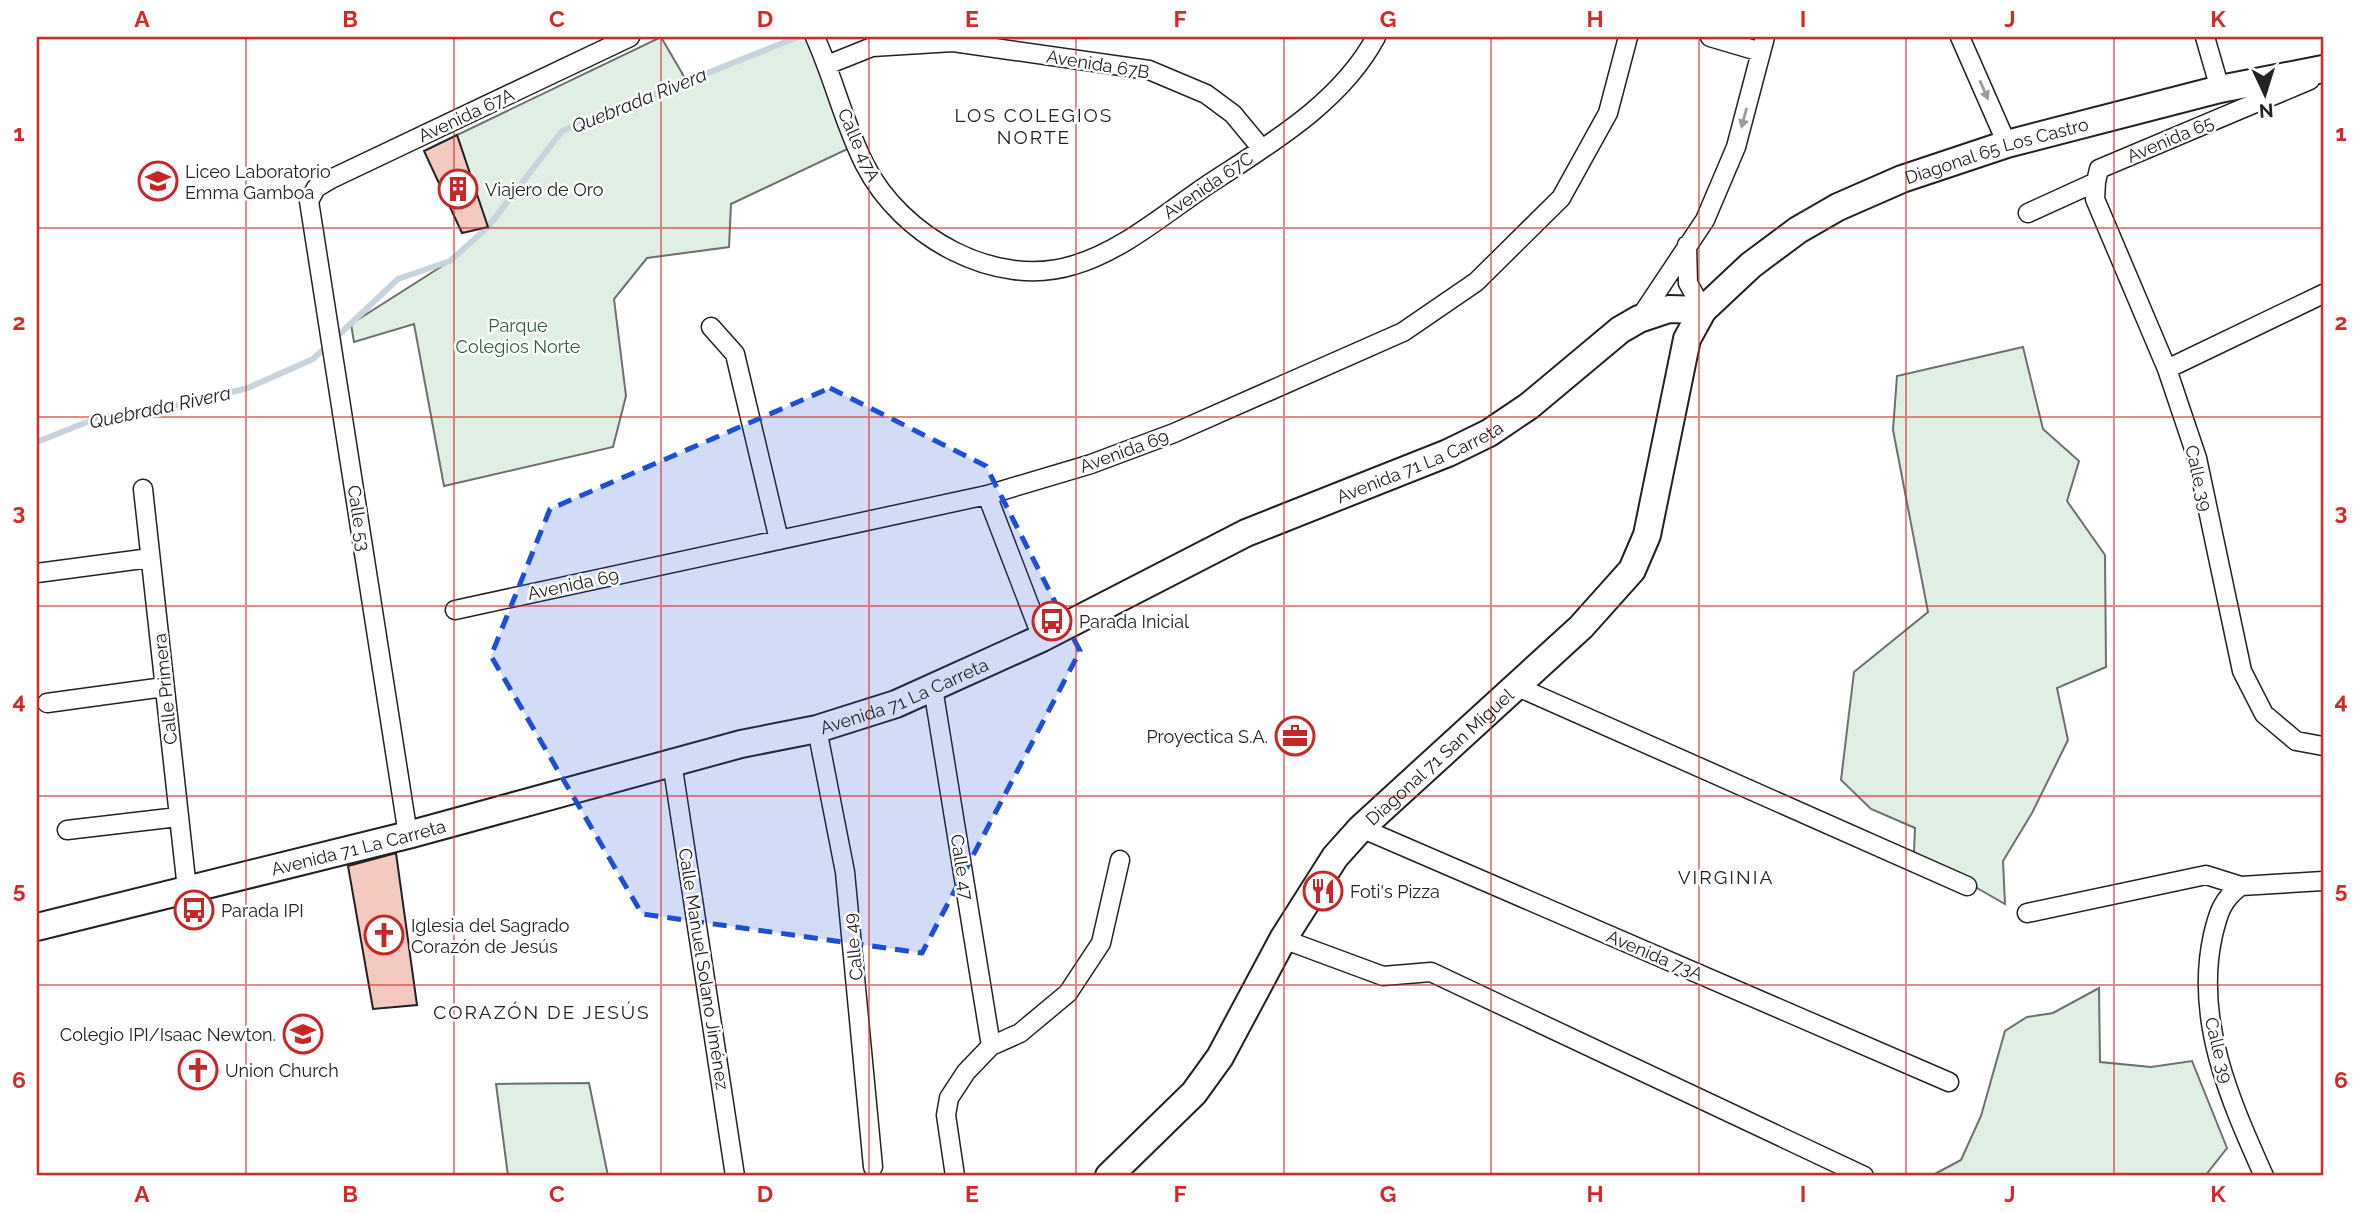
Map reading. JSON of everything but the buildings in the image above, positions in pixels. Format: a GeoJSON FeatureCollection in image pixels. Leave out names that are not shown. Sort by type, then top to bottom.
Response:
{"type":"FeatureCollection","features":[{"type":"Feature","properties":{"kind":"street","name":"Avenida 67A"},"geometry":{"type":"LineString","coordinates":[[309,201],[316,188],[331,179],[629,37]]}},
{"type":"Feature","properties":{"kind":"street","name":"Avenida 67C"},"geometry":{"type":"LineString","coordinates":[[1005,268],[1034,271],[1074,266],[1110,249],[1262,149],[1346,81],[1376,37]]}},
{"type":"Feature","properties":{"kind":"street","name":"Avenida 69"},"geometry":{"type":"LineString","coordinates":[[455,610],[987,495],[1091,464],[1174,433],[1403,332],[1476,282],[1561,198],[1608,113],[1628,37]]}},
{"type":"Feature","properties":{"kind":"street"},"geometry":{"type":"LineString","coordinates":[[1639,318],[1705,220],[1736,147],[1763,44],[1710,37]]}},
{"type":"Feature","properties":{"kind":"street"},"geometry":{"type":"LineString","coordinates":[[1960,37],[2007,144]]}},
{"type":"Feature","properties":{"kind":"street"},"geometry":{"type":"LineString","coordinates":[[2205,37],[2220,89]]}},
{"type":"Feature","properties":{"kind":"street","name":"Calle 47A"},"geometry":{"type":"LineString","coordinates":[[817,41],[865,166],[886,200],[932,239],[969,258],[1005,268]]}},
{"type":"Feature","properties":{"kind":"street","name":"Avenida 67B"},"geometry":{"type":"LineString","coordinates":[[827,65],[872,47],[953,42],[1149,70],[1206,94],[1233,114],[1262,149]]}},
{"type":"Feature","properties":{"kind":"street","name":"Diagonal 65 Los Castro"},"geometry":{"type":"LineString","coordinates":[[1703,310],[1751,265],[1798,230],[1838,207],[1902,179],[2007,144],[2220,89],[2323,69]]}},
{"type":"Feature","properties":{"kind":"street","name":"Avenida 65"},"geometry":{"type":"LineString","coordinates":[[2028,213],[2096,182],[2099,169],[2323,75]]}},
{"type":"Feature","properties":{"kind":"street","name":"Calle 39"},"geometry":{"type":"LineString","coordinates":[[2096,182],[2095,199],[2167,369],[2197,458],[2242,671],[2264,714],[2296,741],[2323,746]]}},
{"type":"Feature","properties":{"kind":"street","name":"Calle 53"},"geometry":{"type":"LineString","coordinates":[[309,201],[322,299],[338,384],[408,835]]}},
{"type":"Feature","properties":{"kind":"street"},"geometry":{"type":"LineString","coordinates":[[1687,245],[1688,283],[1703,310]]}},
{"type":"Feature","properties":{"kind":"street"},"geometry":{"type":"LineString","coordinates":[[2167,369],[2323,294]]}},
{"type":"Feature","properties":{"kind":"street","name":"Avenida 71 La Carreta"},"geometry":{"type":"LineString","coordinates":[[37,927],[408,835],[741,744],[817,729],[896,704],[1042,638],[1246,533],[1448,453],[1489,433],[1529,406],[1620,330],[1639,318],[1669,309],[1703,310]]}},
{"type":"Feature","properties":{"kind":"street","name":"Diagonal 71 San Miguel"},"geometry":{"type":"LineString","coordinates":[[1109,1176],[1194,1093],[1220,1057],[1283,939],[1335,857],[1361,828],[1581,627],[1632,570],[1647,535],[1687,339],[1703,310]]}},
{"type":"Feature","properties":{"kind":"street"},"geometry":{"type":"LineString","coordinates":[[711,327],[735,354],[779,540]]}},
{"type":"Feature","properties":{"kind":"street","name":"Calle Primera"},"geometry":{"type":"LineString","coordinates":[[143,489],[187,889]]}},
{"type":"Feature","properties":{"kind":"street"},"geometry":{"type":"LineString","coordinates":[[987,495],[1042,638]]}},
{"type":"Feature","properties":{"kind":"street"},"geometry":{"type":"LineString","coordinates":[[37,573],[150,558]]}},
{"type":"Feature","properties":{"kind":"street"},"geometry":{"type":"LineString","coordinates":[[47,703],[164,687]]}},
{"type":"Feature","properties":{"kind":"street"},"geometry":{"type":"LineString","coordinates":[[1518,687],[1967,886]]}},
{"type":"Feature","properties":{"kind":"street","name":"Calle 47"},"geometry":{"type":"LineString","coordinates":[[933,688],[990,1046]]}},
{"type":"Feature","properties":{"kind":"street","name":"Calle 49"},"geometry":{"type":"LineString","coordinates":[[817,729],[845,872],[873,1167]]}},
{"type":"Feature","properties":{"kind":"street","name":"Calle Manuel Solano Jiménez"},"geometry":{"type":"LineString","coordinates":[[672,762],[735,1176]]}},
{"type":"Feature","properties":{"kind":"street"},"geometry":{"type":"LineString","coordinates":[[67,830],[178,817]]}},
{"type":"Feature","properties":{"kind":"street","name":"Avenida 73A"},"geometry":{"type":"LineString","coordinates":[[1361,828],[1949,1082]]}},
{"type":"Feature","properties":{"kind":"street"},"geometry":{"type":"LineString","coordinates":[[955,1176],[946,1115],[949,1098],[966,1072],[990,1046],[1020,1033],[1068,993],[1101,943],[1121,860]]}},
{"type":"Feature","properties":{"kind":"street"},"geometry":{"type":"LineString","coordinates":[[2027,914],[2206,875],[2241,886],[2323,881]]}},
{"type":"Feature","properties":{"kind":"street","name":"Calle 39"},"geometry":{"type":"LineString","coordinates":[[2241,886],[2229,894],[2219,911],[2209,953],[2206,997],[2219,1066],[2264,1176]]}},
{"type":"Feature","properties":{"kind":"street"},"geometry":{"type":"LineString","coordinates":[[1283,939],[1383,976],[1431,972],[1864,1176]]}},
{"type":"Feature","properties":{"kind":"highlighted area"},"geometry":{"type":"Polygon","coordinates":[[[830,388],[986,466],[1080,651],[922,953],[642,914],[491,656],[550,509],[830,388]]]}},
{"type":"Feature","properties":{"kind":"green space","name":"Parque Colegios Norte"},"geometry":{"type":"Polygon","coordinates":[[[661,37],[686,80],[795,37],[809,37],[856,145],[731,204],[729,247],[647,258],[614,299],[626,396],[613,447],[444,486],[414,324],[354,342],[351,324],[450,261],[487,227],[457,135],[661,37]]]}},
{"type":"Feature","properties":{"kind":"green space"},"geometry":{"type":"Polygon","coordinates":[[[2023,347],[2043,429],[2079,461],[2067,501],[2105,555],[2106,667],[2057,688],[2068,740],[2032,813],[2003,861],[2005,904],[1914,852],[1915,828],[1871,809],[1841,780],[1854,672],[1928,612],[1893,430],[1897,376],[2023,347]]]}},
{"type":"Feature","properties":{"kind":"green space"},"geometry":{"type":"Polygon","coordinates":[[[2099,988],[2100,1062],[2151,1067],[2192,1061],[2227,1148],[2205,1176],[1931,1176],[1961,1160],[1981,1116],[2005,1031],[2027,1017],[2053,1013],[2099,988]]]}},
{"type":"Feature","properties":{"kind":"green space"},"geometry":{"type":"Polygon","coordinates":[[[589,1083],[608,1176],[508,1176],[496,1084],[589,1083]]]}},
{"type":"Feature","properties":{"kind":"waterway","name":"Quebrada Rivera"},"geometry":{"type":"LineString","coordinates":[[37,442],[97,418],[170,407],[248,388],[313,359],[398,279],[450,261],[488,227],[562,131],[798,37]]}},
{"type":"Feature","properties":{"kind":"place","name":"Liceo Laboratorio Emma Gamboa"},"geometry":{"type":"Point","coordinates":[158,181]}},
{"type":"Feature","properties":{"kind":"place","name":"Viajero de Oro"},"geometry":{"type":"Point","coordinates":[458,189]}},
{"type":"Feature","properties":{"kind":"place","name":"Parada Inicial"},"geometry":{"type":"Point","coordinates":[1052,621]}},
{"type":"Feature","properties":{"kind":"place","name":"Proyectica S.A."},"geometry":{"type":"Point","coordinates":[1295,736]}},
{"type":"Feature","properties":{"kind":"place","name":"Foti's Pizza"},"geometry":{"type":"Point","coordinates":[1323,891]}},
{"type":"Feature","properties":{"kind":"place","name":"Parada IPI"},"geometry":{"type":"Point","coordinates":[194,910]}},
{"type":"Feature","properties":{"kind":"place","name":"Iglesia del Sagrado Corazón de Jesús"},"geometry":{"type":"Point","coordinates":[384,935]}},
{"type":"Feature","properties":{"kind":"place","name":"Colegio IPI/Isaac Newton."},"geometry":{"type":"Point","coordinates":[303,1034]}},
{"type":"Feature","properties":{"kind":"place","name":"Union Church"},"geometry":{"type":"Point","coordinates":[198,1070]}},
{"type":"Feature","properties":{"kind":"district","name":"LOS COLEGIOS NORTE"},"geometry":{"type":"Point","coordinates":[1034,126]}},
{"type":"Feature","properties":{"kind":"district","name":"VIRGINIA"},"geometry":{"type":"Point","coordinates":[1726,877]}},
{"type":"Feature","properties":{"kind":"district","name":"CORAZÓN DE JESÚS"},"geometry":{"type":"Point","coordinates":[542,1012]}}]}
